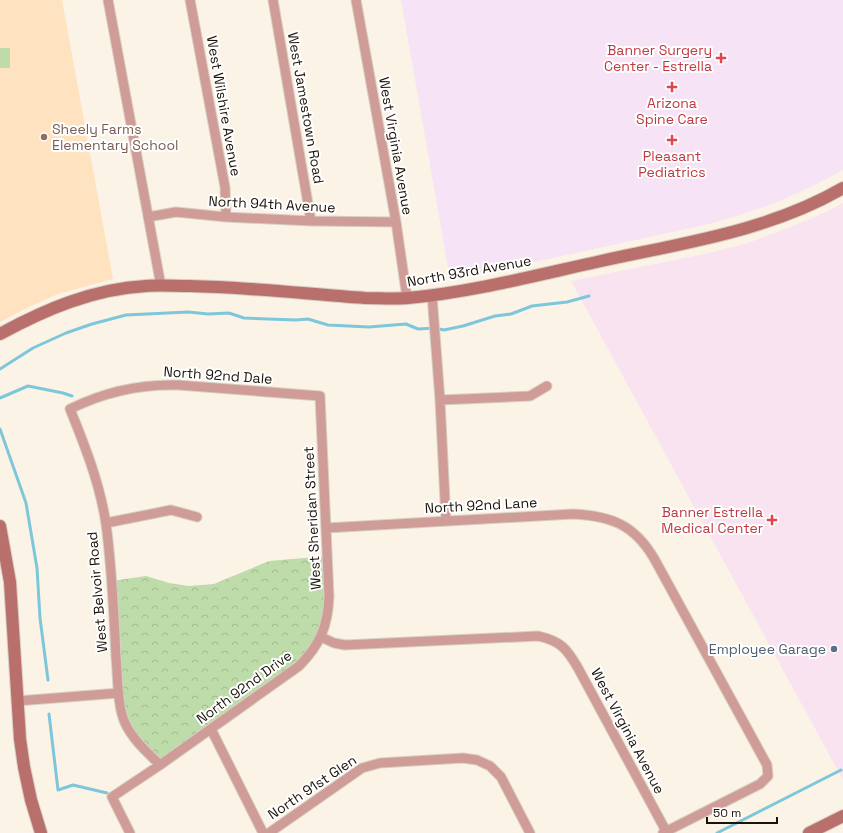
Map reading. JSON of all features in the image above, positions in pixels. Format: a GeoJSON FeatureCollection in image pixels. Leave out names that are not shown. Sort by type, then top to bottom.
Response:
{"type":"FeatureCollection","features":[{"type":"Feature","properties":{"kind":"street"},"geometry":{"type":"LineString","coordinates":[[108,0],[161,286]]}},
{"type":"Feature","properties":{"kind":"street","name":"West Wilshire Avenue"},"geometry":{"type":"LineString","coordinates":[[190,0],[225,187],[226,217]]}},
{"type":"Feature","properties":{"kind":"street","name":"West Jamestown Road"},"geometry":{"type":"LineString","coordinates":[[272,0],[311,221]]}},
{"type":"Feature","properties":{"kind":"street","name":"West Virginia Avenue"},"geometry":{"type":"LineString","coordinates":[[356,0],[396,222],[407,298]]}},
{"type":"Feature","properties":{"kind":"street","name":"North 93rd Avenue"},"geometry":{"type":"LineString","coordinates":[[0,334],[25,320],[52,308],[73,301],[115,290],[146,286],[218,286],[365,298],[407,298],[467,290],[723,235],[779,218],[806,207],[843,188]]}},
{"type":"Feature","properties":{"kind":"street","name":"North 94th Avenue"},"geometry":{"type":"LineString","coordinates":[[148,217],[176,212],[226,217],[311,221],[396,222]]}},
{"type":"Feature","properties":{"kind":"street"},"geometry":{"type":"LineString","coordinates":[[432,295],[440,400],[446,521]]}},
{"type":"Feature","properties":{"kind":"street","name":"North 92nd Dale"},"geometry":{"type":"LineString","coordinates":[[70,409],[95,397],[136,387],[160,384],[178,384],[320,396]]}},
{"type":"Feature","properties":{"kind":"street"},"geometry":{"type":"LineString","coordinates":[[440,400],[530,396],[547,386]]}},
{"type":"Feature","properties":{"kind":"street","name":"West Sheridan Street"},"geometry":{"type":"LineString","coordinates":[[320,396],[329,607],[321,637]]}},
{"type":"Feature","properties":{"kind":"street","name":"West Belvoir Road"},"geometry":{"type":"LineString","coordinates":[[70,409],[91,463],[106,523],[111,565],[118,692],[124,722],[137,741],[160,765]]}},
{"type":"Feature","properties":{"kind":"street"},"geometry":{"type":"LineString","coordinates":[[106,523],[171,510],[197,516]]}},
{"type":"Feature","properties":{"kind":"street","name":"North 92nd Lane"},"geometry":{"type":"LineString","coordinates":[[326,528],[584,514],[604,517],[618,523],[634,533],[649,549],[767,765],[768,776],[760,784],[664,832]]}},
{"type":"Feature","properties":{"kind":"street"},"geometry":{"type":"LineString","coordinates":[[0,526],[10,582],[20,739],[31,800],[41,833]]}},
{"type":"Feature","properties":{"kind":"street","name":"West Virginia Avenue"},"geometry":{"type":"LineString","coordinates":[[321,637],[334,643],[345,645],[538,636],[550,639],[563,646],[578,668],[664,832]]}},
{"type":"Feature","properties":{"kind":"street","name":"North 92nd Drive"},"geometry":{"type":"LineString","coordinates":[[130,833],[112,797],[160,765],[299,666],[315,648],[321,637]]}},
{"type":"Feature","properties":{"kind":"street"},"geometry":{"type":"LineString","coordinates":[[17,700],[118,692]]}},
{"type":"Feature","properties":{"kind":"street"},"geometry":{"type":"LineString","coordinates":[[211,729],[263,833]]}},
{"type":"Feature","properties":{"kind":"street","name":"North 91st Glen"},"geometry":{"type":"LineString","coordinates":[[269,833],[362,768],[380,763],[463,758],[477,760],[490,766],[500,777],[530,833]]}},
{"type":"Feature","properties":{"kind":"street"},"geometry":{"type":"LineString","coordinates":[[809,833],[843,816]]}},
{"type":"Feature","properties":{"kind":"shaded area","name":"Sheely Farms Elementary School"},"geometry":{"type":"Polygon","coordinates":[[[0,0],[62,0],[113,279],[58,294],[0,322],[0,0]]]}},
{"type":"Feature","properties":{"kind":"shaded area"},"geometry":{"type":"Polygon","coordinates":[[[401,0],[843,0],[843,170],[813,186],[775,203],[709,224],[466,277],[450,279],[401,0]]]}},
{"type":"Feature","properties":{"kind":"shaded area","name":"Banner Estrella Medical Center"},"geometry":{"type":"Polygon","coordinates":[[[843,203],[843,780],[571,281],[709,253],[748,243],[800,223],[843,203]]]}},
{"type":"Feature","properties":{"kind":"green space"},"geometry":{"type":"Polygon","coordinates":[[[0,48],[10,48],[10,68],[0,68],[0,48]]]}},
{"type":"Feature","properties":{"kind":"green space"},"geometry":{"type":"Polygon","coordinates":[[[327,556],[329,607],[306,658],[160,765],[124,722],[112,581],[146,576],[169,583],[189,586],[214,584],[269,561],[327,556]]]}},
{"type":"Feature","properties":{"kind":"waterway"},"geometry":{"type":"LineString","coordinates":[[0,369],[33,348],[66,333],[126,315],[188,312],[208,314],[229,313],[244,318],[308,319],[328,325],[369,327],[406,324],[418,329],[435,328],[444,330],[495,316],[511,314],[532,306],[567,302],[589,296]]}},
{"type":"Feature","properties":{"kind":"waterway"},"geometry":{"type":"LineString","coordinates":[[0,398],[28,386],[72,396]]}},
{"type":"Feature","properties":{"kind":"waterway"},"geometry":{"type":"LineString","coordinates":[[0,429],[26,503],[37,568],[40,618],[48,680]]}},
{"type":"Feature","properties":{"kind":"waterway"},"geometry":{"type":"LineString","coordinates":[[49,714],[58,790],[73,785],[107,793]]}},
{"type":"Feature","properties":{"kind":"waterway"},"geometry":{"type":"LineString","coordinates":[[717,833],[841,770]]}},
{"type":"Feature","properties":{"kind":"place","name":"Banner Surgery Center - Estrella"},"geometry":{"type":"Point","coordinates":[721,58]}},
{"type":"Feature","properties":{"kind":"place","name":"Arizona Spine Care"},"geometry":{"type":"Point","coordinates":[672,87]}},
{"type":"Feature","properties":{"kind":"place","name":"Sheely Farms Elementary School"},"geometry":{"type":"Point","coordinates":[44,137]}},
{"type":"Feature","properties":{"kind":"place","name":"Pleasant Pediatrics"},"geometry":{"type":"Point","coordinates":[672,140]}},
{"type":"Feature","properties":{"kind":"place","name":"Banner Estrella Medical Center"},"geometry":{"type":"Point","coordinates":[772,520]}},
{"type":"Feature","properties":{"kind":"place","name":"Employee Garage"},"geometry":{"type":"Point","coordinates":[834,649]}}]}
